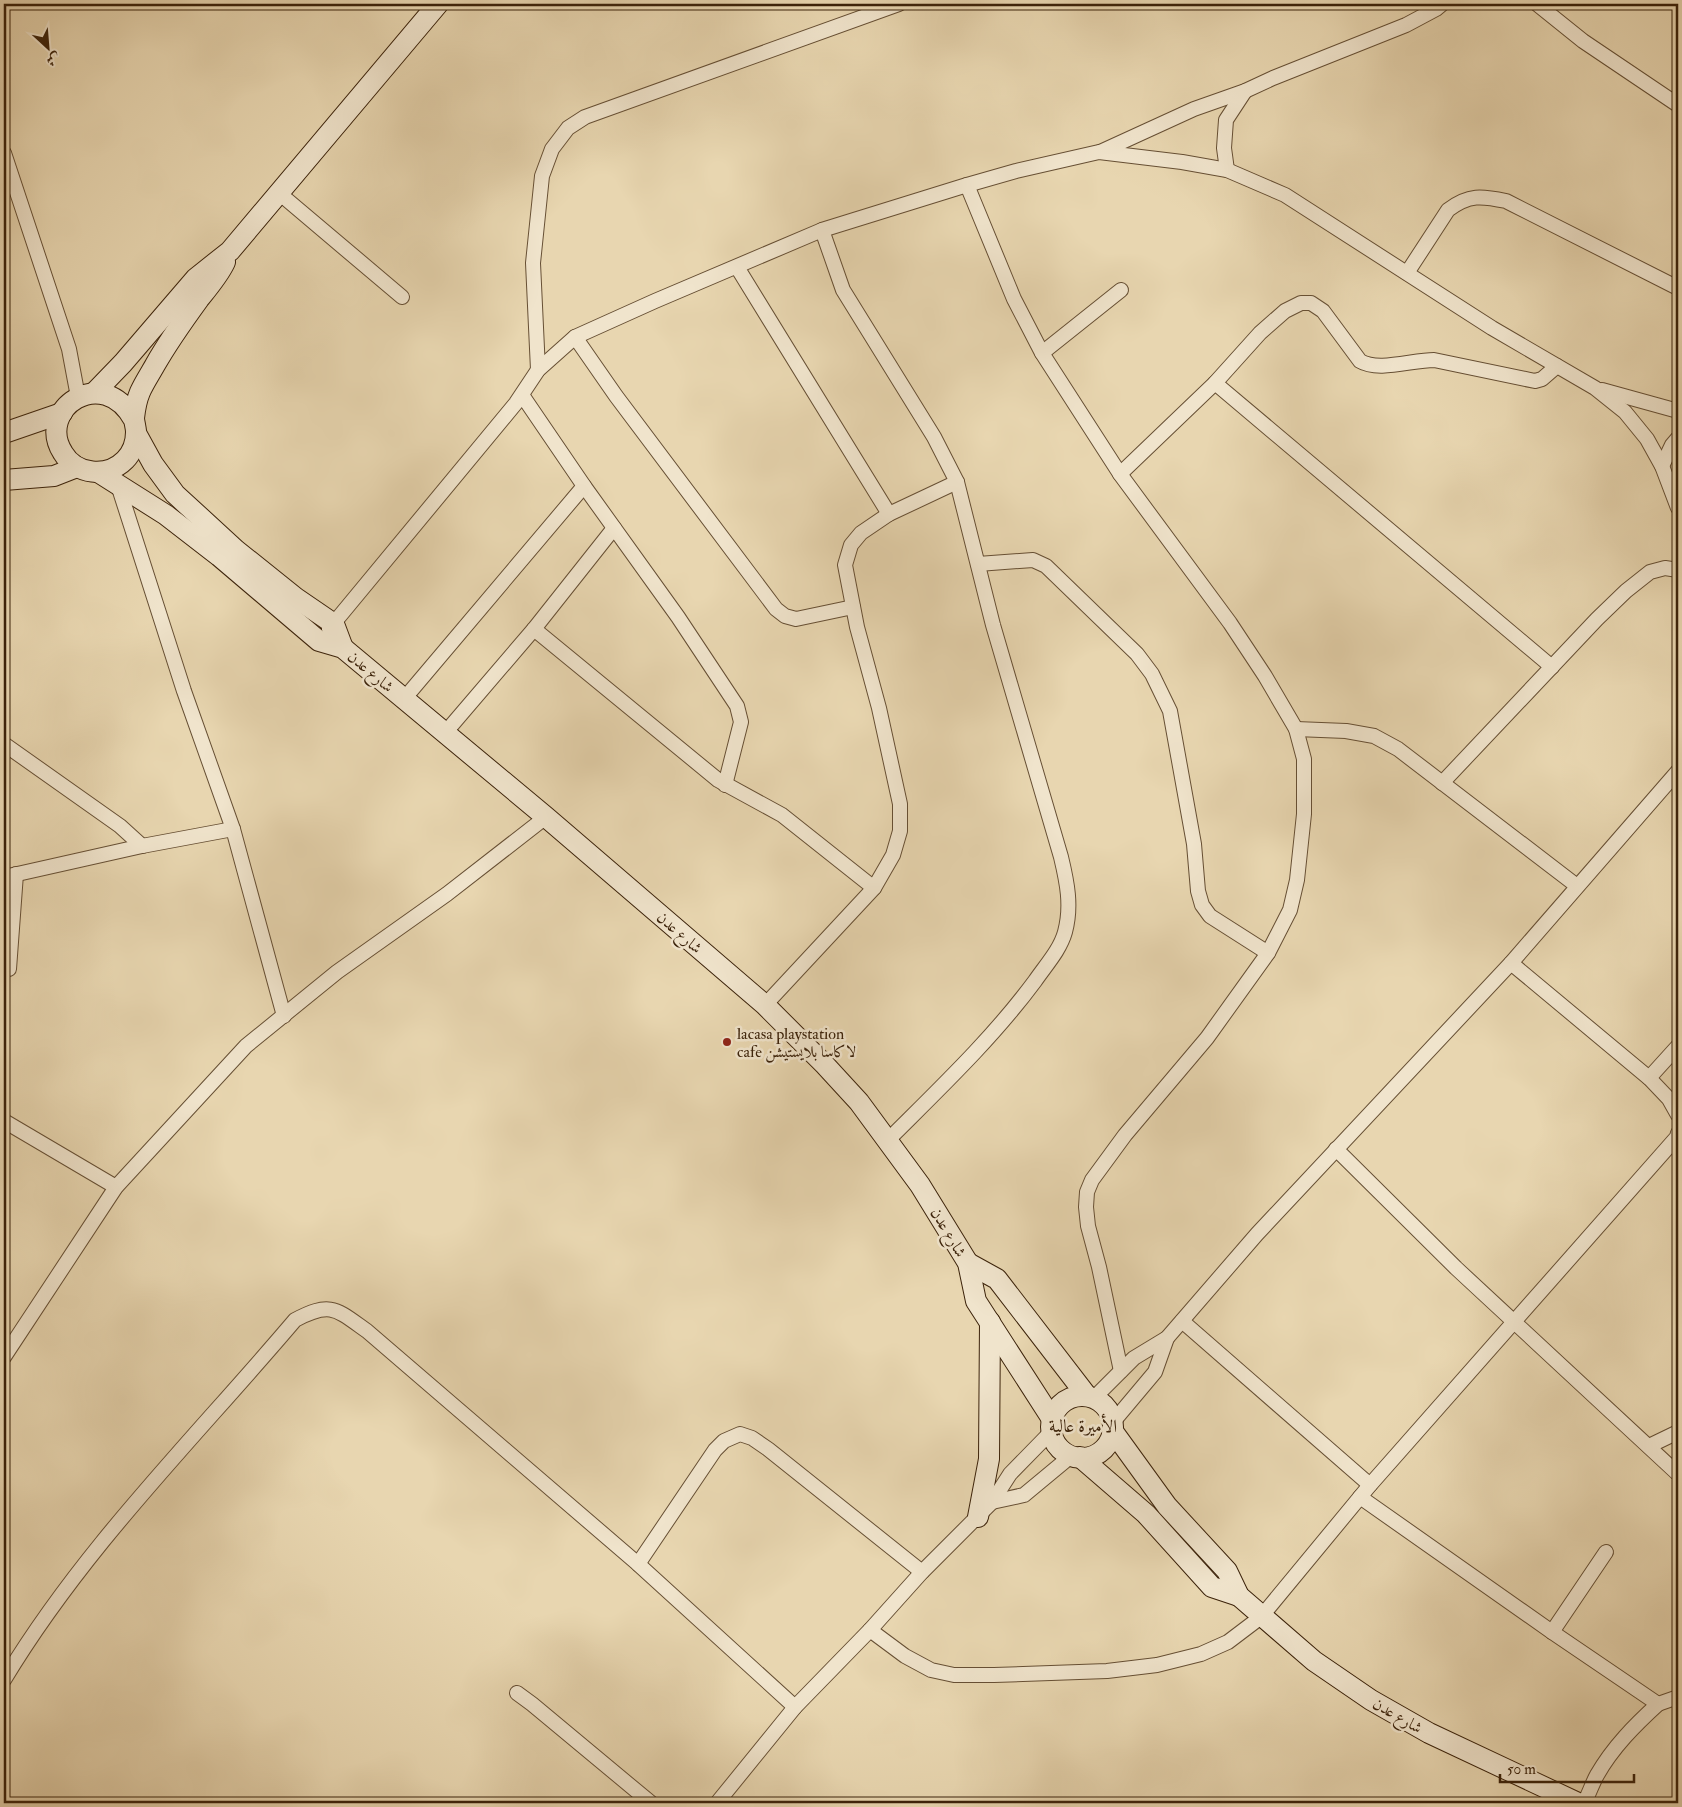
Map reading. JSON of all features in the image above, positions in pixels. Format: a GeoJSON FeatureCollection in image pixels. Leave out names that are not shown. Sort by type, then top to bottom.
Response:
{"type":"FeatureCollection","features":[{"type":"Feature","properties":{"kind":"street"},"geometry":{"type":"LineString","coordinates":[[230,251],[224,266],[182,323],[151,371],[140,392],[130,452],[124,460],[108,470],[98,472],[87,471],[68,461],[58,443],[56,433],[62,413],[72,402],[86,395],[123,364],[196,278],[230,251],[438,4]]}},
{"type":"Feature","properties":{"kind":"street"},"geometry":{"type":"LineString","coordinates":[[538,370],[533,263],[539,197],[542,176],[552,149],[568,128],[585,117],[899,4]]}},
{"type":"Feature","properties":{"kind":"street"},"geometry":{"type":"LineString","coordinates":[[319,641],[522,395],[538,370],[575,337],[822,230],[1016,171],[1099,152],[1194,109],[1245,91],[1406,25],[1442,4]]}},
{"type":"Feature","properties":{"kind":"street"},"geometry":{"type":"LineString","coordinates":[[1537,4],[1583,40],[1678,105]]}},
{"type":"Feature","properties":{"kind":"street"},"geometry":{"type":"LineString","coordinates":[[1227,170],[1224,148],[1226,120],[1245,91]]}},
{"type":"Feature","properties":{"kind":"street"},"geometry":{"type":"LineString","coordinates":[[1099,152],[1182,162],[1227,170],[1285,195],[1492,328],[1595,388],[1625,412],[1639,427],[1662,466],[1678,508]]}},
{"type":"Feature","properties":{"kind":"street"},"geometry":{"type":"LineString","coordinates":[[4,153],[69,350],[86,395]]}},
{"type":"Feature","properties":{"kind":"street"},"geometry":{"type":"LineString","coordinates":[[967,185],[1014,299],[1042,353],[1120,474],[1230,623],[1265,676],[1296,729],[1304,758],[1304,814],[1298,871],[1290,910],[1268,953],[1208,1038],[1125,1135],[1092,1180],[1087,1192],[1088,1226],[1099,1267],[1121,1371]]}},
{"type":"Feature","properties":{"kind":"street"},"geometry":{"type":"LineString","coordinates":[[279,193],[402,297]]}},
{"type":"Feature","properties":{"kind":"street"},"geometry":{"type":"LineString","coordinates":[[1407,273],[1448,210],[1458,202],[1473,197],[1485,196],[1506,201],[1678,288]]}},
{"type":"Feature","properties":{"kind":"street"},"geometry":{"type":"LineString","coordinates":[[822,230],[843,290],[934,437],[957,482],[993,625],[1061,857],[1068,889],[1069,911],[1064,933],[1056,953],[1020,1002],[976,1051],[888,1140]]}},
{"type":"Feature","properties":{"kind":"street"},"geometry":{"type":"LineString","coordinates":[[737,267],[889,514]]}},
{"type":"Feature","properties":{"kind":"street"},"geometry":{"type":"LineString","coordinates":[[1042,353],[1121,290]]}},
{"type":"Feature","properties":{"kind":"street"},"geometry":{"type":"LineString","coordinates":[[1120,474],[1215,383],[1260,333],[1285,312],[1301,303],[1311,303],[1323,311],[1360,361],[1367,365],[1383,366],[1416,360],[1434,360],[1535,381],[1542,379],[1557,366]]}},
{"type":"Feature","properties":{"kind":"street"},"geometry":{"type":"LineString","coordinates":[[575,337],[616,396],[776,609],[785,616],[796,619],[853,607]]}},
{"type":"Feature","properties":{"kind":"street"},"geometry":{"type":"LineString","coordinates":[[1215,383],[1552,667]]}},
{"type":"Feature","properties":{"kind":"street"},"geometry":{"type":"LineString","coordinates":[[1595,388],[1678,412]]}},
{"type":"Feature","properties":{"kind":"street"},"geometry":{"type":"LineString","coordinates":[[86,395],[107,394],[128,408],[153,464],[175,494],[236,550],[296,598],[334,624]]}},
{"type":"Feature","properties":{"kind":"street"},"geometry":{"type":"LineString","coordinates":[[522,395],[584,486],[678,617],[737,706],[741,722],[725,785]]}},
{"type":"Feature","properties":{"kind":"street"},"geometry":{"type":"LineString","coordinates":[[4,433],[62,413]]}},
{"type":"Feature","properties":{"kind":"street"},"geometry":{"type":"LineString","coordinates":[[1662,466],[1672,445],[1678,438]]}},
{"type":"Feature","properties":{"kind":"street"},"geometry":{"type":"LineString","coordinates":[[4,480],[54,476],[77,467]]}},
{"type":"Feature","properties":{"kind":"street","name":"شارع عدن"},"geometry":{"type":"LineString","coordinates":[[98,472],[166,515],[219,556],[319,641],[343,648],[546,817],[765,1005],[859,1102],[920,1185],[968,1263],[976,1301],[1051,1425]]}},
{"type":"Feature","properties":{"kind":"street"},"geometry":{"type":"LineString","coordinates":[[765,1005],[874,888],[893,855],[900,831],[900,804],[880,708],[853,607],[844,565],[851,545],[861,533],[889,514],[957,482]]}},
{"type":"Feature","properties":{"kind":"street"},"geometry":{"type":"LineString","coordinates":[[118,484],[184,691],[233,829],[284,1016]]}},
{"type":"Feature","properties":{"kind":"street"},"geometry":{"type":"LineString","coordinates":[[404,699],[584,486]]}},
{"type":"Feature","properties":{"kind":"street"},"geometry":{"type":"LineString","coordinates":[[445,733],[534,629],[614,528]]}},
{"type":"Feature","properties":{"kind":"street"},"geometry":{"type":"LineString","coordinates":[[978,564],[1033,560],[1046,566],[1137,654],[1152,674],[1170,711],[1194,844],[1198,890],[1202,905],[1210,916],[1268,953]]}},
{"type":"Feature","properties":{"kind":"street"},"geometry":{"type":"LineString","coordinates":[[1442,783],[1597,619],[1642,578],[1650,572],[1665,568],[1678,570]]}},
{"type":"Feature","properties":{"kind":"street","name":"شارع عدن"},"geometry":{"type":"LineString","coordinates":[[334,624],[343,648]]}},
{"type":"Feature","properties":{"kind":"street"},"geometry":{"type":"LineString","coordinates":[[534,629],[725,785],[782,816],[874,888]]}},
{"type":"Feature","properties":{"kind":"street"},"geometry":{"type":"LineString","coordinates":[[1296,729],[1374,736],[1398,749],[1577,886]]}},
{"type":"Feature","properties":{"kind":"street"},"geometry":{"type":"LineString","coordinates":[[4,744],[120,826],[142,846]]}},
{"type":"Feature","properties":{"kind":"street"},"geometry":{"type":"LineString","coordinates":[[1090,1397],[1134,1358],[1167,1338],[1257,1234],[1511,963],[1678,771]]}},
{"type":"Feature","properties":{"kind":"street"},"geometry":{"type":"LineString","coordinates":[[4,1357],[116,1187],[246,1046],[338,972],[447,894],[546,817]]}},
{"type":"Feature","properties":{"kind":"street"},"geometry":{"type":"LineString","coordinates":[[9,969],[10,876],[142,846],[233,829]]}},
{"type":"Feature","properties":{"kind":"street"},"geometry":{"type":"LineString","coordinates":[[1511,963],[1649,1078],[1669,1099],[1678,1115]]}},
{"type":"Feature","properties":{"kind":"street"},"geometry":{"type":"LineString","coordinates":[[1649,1078],[1678,1046]]}},
{"type":"Feature","properties":{"kind":"street"},"geometry":{"type":"LineString","coordinates":[[4,1121],[116,1187]]}},
{"type":"Feature","properties":{"kind":"street"},"geometry":{"type":"LineString","coordinates":[[870,1630],[905,1656],[931,1670],[954,1675],[1107,1671],[1157,1665],[1201,1654],[1228,1642],[1261,1617],[1370,1485],[1677,1137],[1678,1133]]}},
{"type":"Feature","properties":{"kind":"street"},"geometry":{"type":"LineString","coordinates":[[1336,1149],[1420,1234],[1678,1474]]}},
{"type":"Feature","properties":{"kind":"street","name":"شارع عدن"},"geometry":{"type":"LineString","coordinates":[[968,1263],[997,1280],[1090,1397]]}},
{"type":"Feature","properties":{"kind":"street"},"geometry":{"type":"LineString","coordinates":[[4,1680],[26,1643],[61,1593],[119,1520],[295,1320],[312,1311],[328,1309],[342,1313],[367,1331],[638,1564],[795,1707]]}},
{"type":"Feature","properties":{"kind":"street"},"geometry":{"type":"LineString","coordinates":[[1182,1321],[1370,1485]]}},
{"type":"Feature","properties":{"kind":"street"},"geometry":{"type":"LineString","coordinates":[[978,1516],[988,1459],[990,1322]]}},
{"type":"Feature","properties":{"kind":"street"},"geometry":{"type":"LineString","coordinates":[[1051,1425],[1055,1442],[1062,1450],[1076,1456],[1091,1456],[1102,1450],[1109,1441],[1112,1426],[1155,1372],[1167,1338]]}},
{"type":"Feature","properties":{"kind":"street"},"geometry":{"type":"LineString","coordinates":[[717,1803],[795,1707],[870,1630],[922,1572],[992,1502],[1010,1474],[1051,1425],[1059,1405],[1072,1397],[1090,1397],[1106,1408],[1112,1426]]}},
{"type":"Feature","properties":{"kind":"street","name":"شارع عدن"},"geometry":{"type":"LineString","coordinates":[[1112,1426],[1167,1506],[1227,1571],[1239,1596],[1314,1661],[1371,1700],[1429,1733],[1578,1803]]}},
{"type":"Feature","properties":{"kind":"street"},"geometry":{"type":"LineString","coordinates":[[1649,1446],[1678,1432]]}},
{"type":"Feature","properties":{"kind":"street"},"geometry":{"type":"LineString","coordinates":[[638,1564],[715,1450],[724,1440],[740,1434],[752,1438],[768,1449],[922,1572]]}},
{"type":"Feature","properties":{"kind":"street"},"geometry":{"type":"LineString","coordinates":[[992,1502],[1024,1495],[1076,1456]]}},
{"type":"Feature","properties":{"kind":"street","name":"شارع عدن"},"geometry":{"type":"LineString","coordinates":[[1076,1456],[1146,1514],[1212,1587],[1239,1596]]}},
{"type":"Feature","properties":{"kind":"street"},"geometry":{"type":"LineString","coordinates":[[1360,1497],[1658,1704]]}},
{"type":"Feature","properties":{"kind":"street"},"geometry":{"type":"LineString","coordinates":[[1552,1632],[1606,1552]]}},
{"type":"Feature","properties":{"kind":"street"},"geometry":{"type":"LineString","coordinates":[[517,1693],[651,1803]]}},
{"type":"Feature","properties":{"kind":"street"},"geometry":{"type":"LineString","coordinates":[[1584,1803],[1597,1775],[1632,1728],[1658,1704],[1678,1697]]}},
{"type":"Feature","properties":{"kind":"place","name":"lacasa playstation cafe لاكاسا بلايستيشن"},"geometry":{"type":"Point","coordinates":[727,1042]}},
{"type":"Feature","properties":{"kind":"district","name":"الأميرة عالية"},"geometry":{"type":"Point","coordinates":[1083,1426]}}]}
